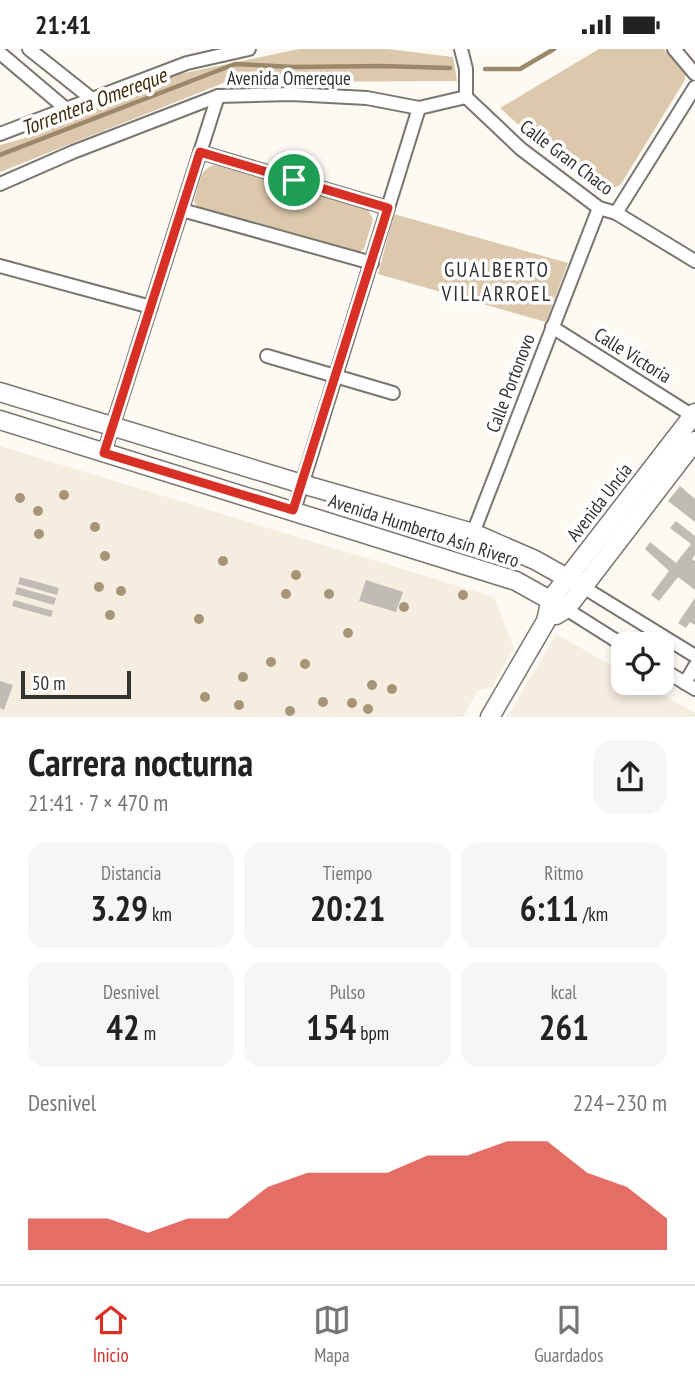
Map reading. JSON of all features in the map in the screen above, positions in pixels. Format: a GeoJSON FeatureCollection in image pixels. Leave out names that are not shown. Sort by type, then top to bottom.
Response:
{"type":"FeatureCollection","features":[{"type":"Feature","properties":{"kind":"street"},"geometry":{"type":"LineString","coordinates":[[29,49],[92,99]]}},
{"type":"Feature","properties":{"kind":"street"},"geometry":{"type":"LineString","coordinates":[[187,63],[202,49]]}},
{"type":"Feature","properties":{"kind":"street","name":"Avenida Omereque"},"geometry":{"type":"LineString","coordinates":[[0,134],[187,63],[249,49]]}},
{"type":"Feature","properties":{"kind":"street"},"geometry":{"type":"LineString","coordinates":[[461,49],[466,69],[466,97]]}},
{"type":"Feature","properties":{"kind":"street"},"geometry":{"type":"LineString","coordinates":[[674,49],[695,74]]}},
{"type":"Feature","properties":{"kind":"street"},"geometry":{"type":"LineString","coordinates":[[7,53],[65,108]]}},
{"type":"Feature","properties":{"kind":"street"},"geometry":{"type":"LineString","coordinates":[[616,213],[695,87]]}},
{"type":"Feature","properties":{"kind":"street","name":"Avenida Omereque"},"geometry":{"type":"LineString","coordinates":[[0,184],[73,152],[218,96],[291,94],[367,98],[419,108],[466,97]]}},
{"type":"Feature","properties":{"kind":"street"},"geometry":{"type":"LineString","coordinates":[[104,453],[218,96]]}},
{"type":"Feature","properties":{"kind":"street","name":"Calle Gran Chaco"},"geometry":{"type":"LineString","coordinates":[[466,97],[521,149],[599,208],[616,213],[695,261]]}},
{"type":"Feature","properties":{"kind":"street"},"geometry":{"type":"LineString","coordinates":[[293,510],[419,108]]}},
{"type":"Feature","properties":{"kind":"street"},"geometry":{"type":"LineString","coordinates":[[200,152],[388,208]]}},
{"type":"Feature","properties":{"kind":"street","name":"Calle Portonovo"},"geometry":{"type":"LineString","coordinates":[[473,533],[599,208]]}},
{"type":"Feature","properties":{"kind":"street"},"geometry":{"type":"LineString","coordinates":[[182,210],[372,263]]}},
{"type":"Feature","properties":{"kind":"street"},"geometry":{"type":"LineString","coordinates":[[0,265],[151,307]]}},
{"type":"Feature","properties":{"kind":"street","name":"Calle Victoria"},"geometry":{"type":"LineString","coordinates":[[552,327],[694,414]]}},
{"type":"Feature","properties":{"kind":"street"},"geometry":{"type":"LineString","coordinates":[[267,356],[393,393]]}},
{"type":"Feature","properties":{"kind":"street","name":"Avenida Humberto Asín Rivero"},"geometry":{"type":"LineString","coordinates":[[0,392],[473,533],[567,577],[695,656]]}},
{"type":"Feature","properties":{"kind":"street","name":"Avenida Uncía"},"geometry":{"type":"LineString","coordinates":[[490,717],[558,604],[567,577],[694,414]]}},
{"type":"Feature","properties":{"kind":"street","name":"Avenida Humberto Asín Rivero"},"geometry":{"type":"LineString","coordinates":[[0,420],[516,580],[611,637]]}},
{"type":"Feature","properties":{"kind":"street","name":"Avenida Uncía"},"geometry":{"type":"LineString","coordinates":[[558,604],[583,587],[695,441]]}},
{"type":"Feature","properties":{"kind":"street"},"geometry":{"type":"LineString","coordinates":[[674,676],[690,686],[695,666]]}},
{"type":"Feature","properties":{"kind":"shaded area"},"geometry":{"type":"Polygon","coordinates":[[[299,49],[388,49],[453,57],[457,81],[226,82],[0,172],[0,145],[22,139],[175,75],[299,49]]]}},
{"type":"Feature","properties":{"kind":"shaded area"},"geometry":{"type":"Polygon","coordinates":[[[599,49],[664,49],[685,74],[685,80],[621,184],[614,188],[569,165],[500,108],[599,49]]]}},
{"type":"Feature","properties":{"kind":"shaded area"},"geometry":{"type":"Polygon","coordinates":[[[215,165],[368,210],[373,219],[364,249],[358,253],[200,211],[194,201],[200,179],[206,170],[215,165]]]}},
{"type":"Feature","properties":{"kind":"shaded area"},"geometry":{"type":"Polygon","coordinates":[[[394,214],[568,263],[546,322],[378,274],[394,214]]]}},
{"type":"Feature","properties":{"kind":"shaded area"},"geometry":{"type":"Polygon","coordinates":[[[0,446],[494,597],[514,648],[492,687],[478,690],[463,717],[0,717],[0,446]]]}},
{"type":"Feature","properties":{"kind":"shaded area"},"geometry":{"type":"Polygon","coordinates":[[[556,634],[611,665],[611,695],[663,695],[695,713],[695,717],[507,717],[556,634]]]}},
{"type":"Feature","properties":{"kind":"building"},"geometry":{"type":"Polygon","coordinates":[[[680,486],[695,499],[695,522],[668,501],[680,486]]]}},
{"type":"Feature","properties":{"kind":"building"},"geometry":{"type":"Polygon","coordinates":[[[676,521],[695,536],[695,555],[692,559],[695,561],[695,590],[678,577],[659,601],[651,595],[669,571],[645,549],[650,542],[676,563],[691,544],[670,528],[676,521]]]}},
{"type":"Feature","properties":{"kind":"building"},"geometry":{"type":"Polygon","coordinates":[[[20,577],[59,588],[57,595],[18,584],[20,577]]]}},
{"type":"Feature","properties":{"kind":"building"},"geometry":{"type":"Polygon","coordinates":[[[366,580],[403,592],[396,612],[359,601],[366,580]]]}},
{"type":"Feature","properties":{"kind":"building"},"geometry":{"type":"Polygon","coordinates":[[[17,587],[56,598],[54,605],[15,594],[17,587]]]}},
{"type":"Feature","properties":{"kind":"building"},"geometry":{"type":"Polygon","coordinates":[[[695,598],[695,625],[690,622],[686,628],[678,623],[695,598]]]}},
{"type":"Feature","properties":{"kind":"building"},"geometry":{"type":"Polygon","coordinates":[[[14,600],[53,611],[51,617],[12,606],[14,600]]]}},
{"type":"Feature","properties":{"kind":"building"},"geometry":{"type":"Polygon","coordinates":[[[0,681],[13,685],[4,710],[0,708],[0,681]]]}},
{"type":"Feature","properties":{"kind":"waterway","name":"Torrentera Omereque"},"geometry":{"type":"LineString","coordinates":[[485,69],[520,69],[554,49]]}},
{"type":"Feature","properties":{"kind":"waterway","name":"Torrentera Omereque"},"geometry":{"type":"LineString","coordinates":[[0,155],[235,64],[450,68]]}},
{"type":"Feature","properties":{"kind":"district","name":"GUALBERTO VILLARROEL"},"geometry":{"type":"Point","coordinates":[497,282]}},
{"type":"Feature","properties":{"kind":"route"},"geometry":{"type":"LineString","coordinates":[[200,152],[294,180],[388,208],[293,510],[104,453],[200,152]]}}]}
